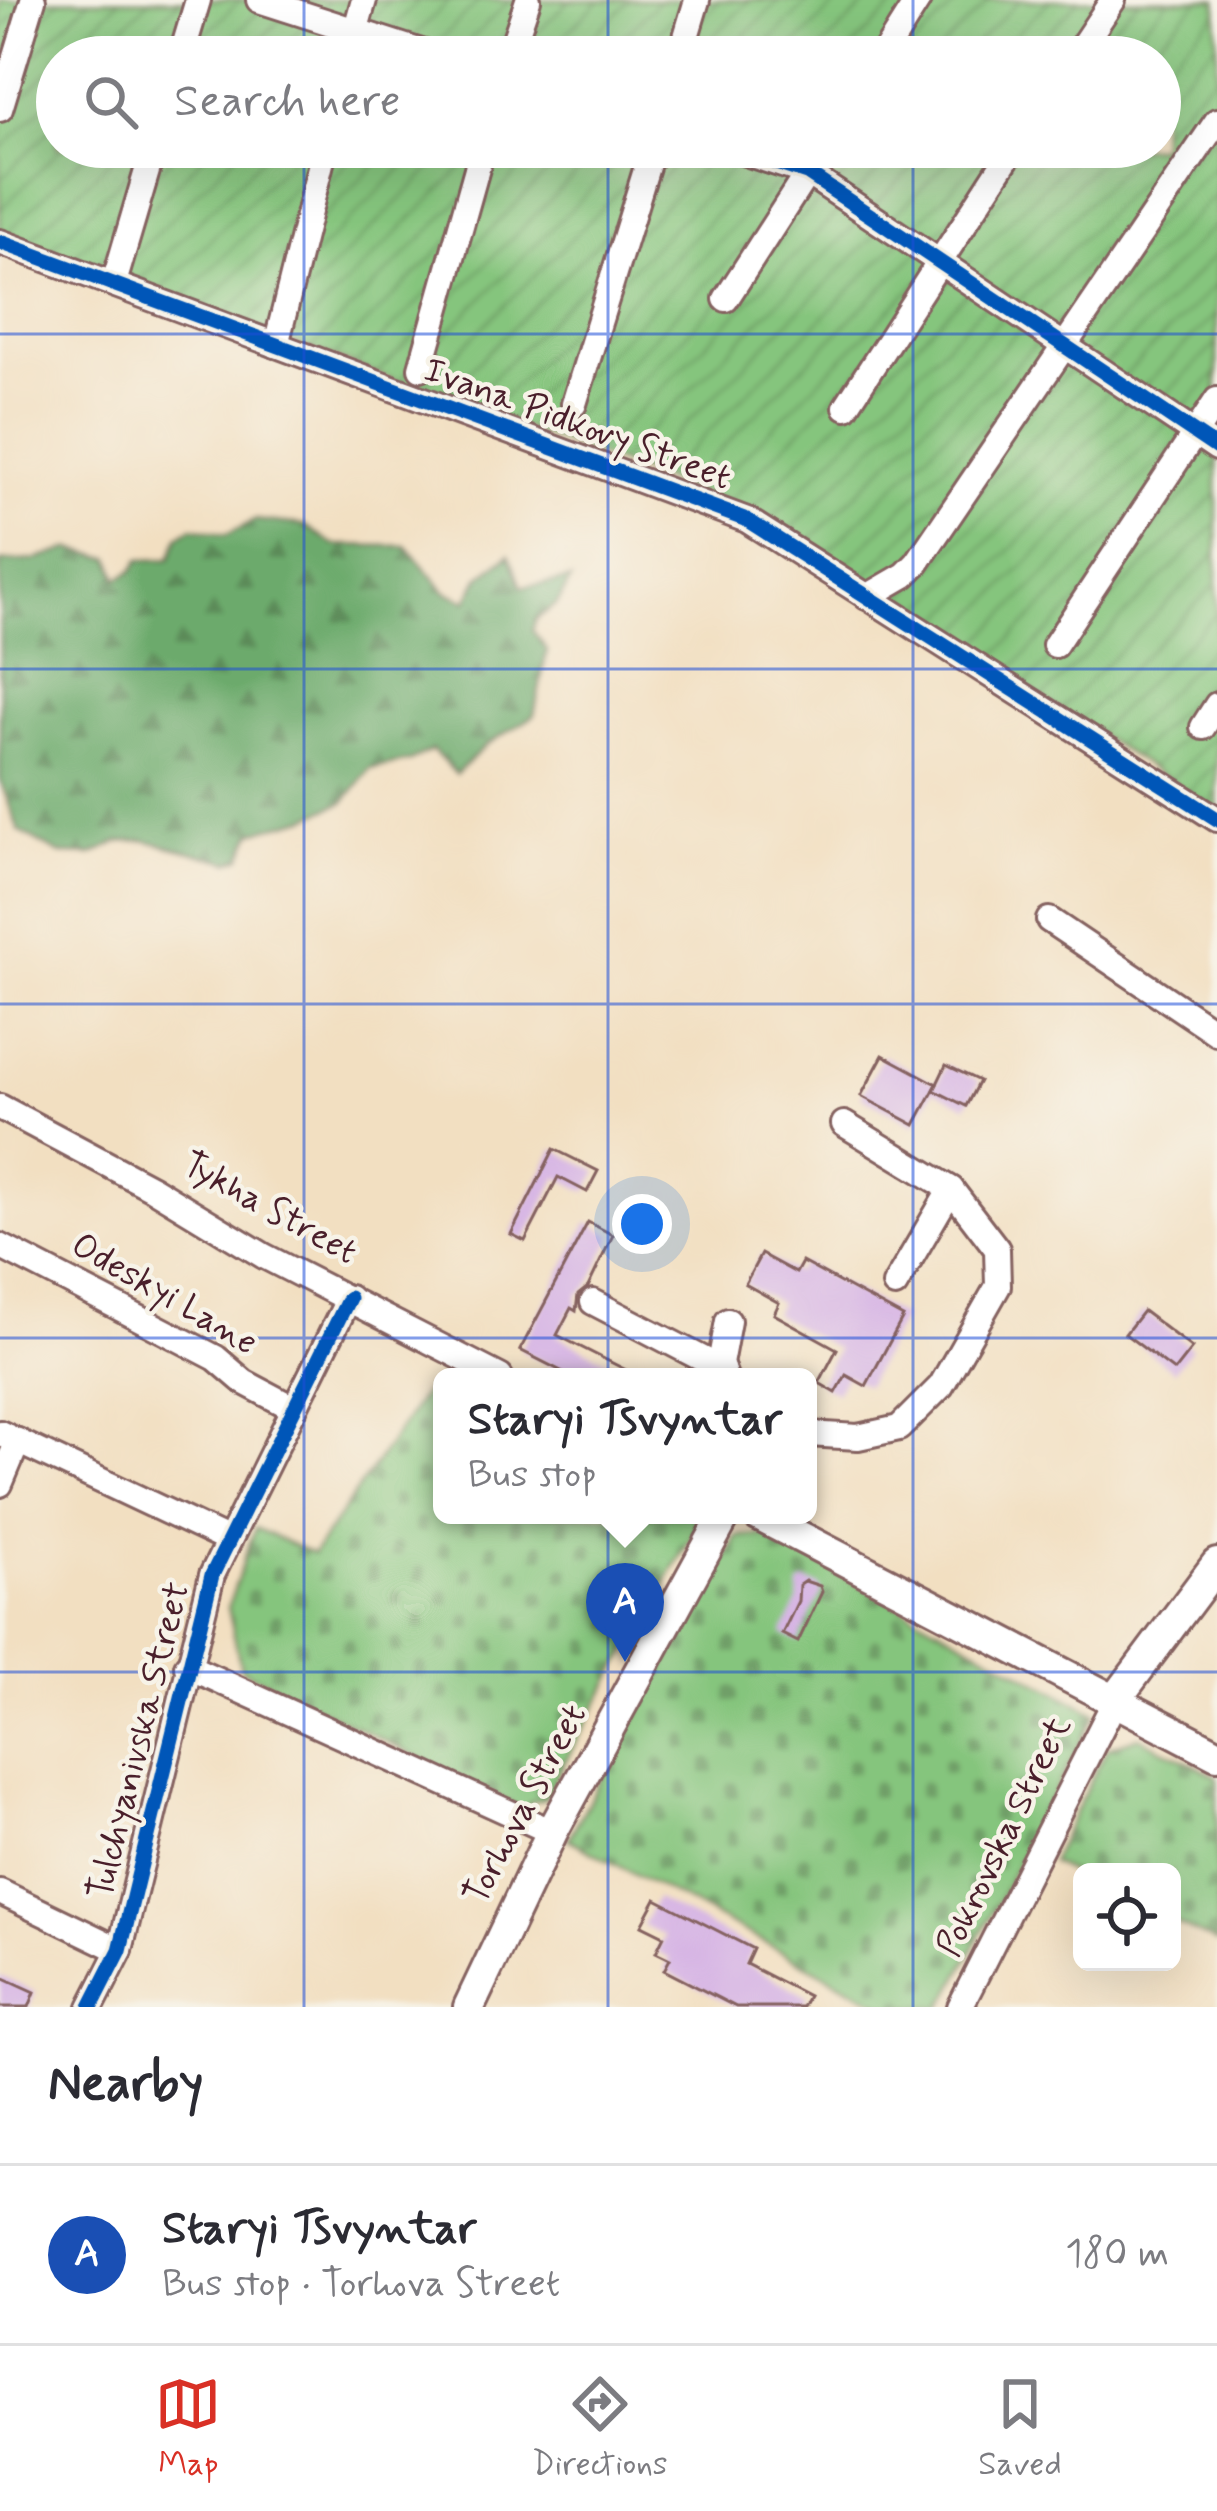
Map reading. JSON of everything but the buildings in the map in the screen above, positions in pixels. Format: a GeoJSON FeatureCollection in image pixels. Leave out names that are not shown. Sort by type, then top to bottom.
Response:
{"type":"FeatureCollection","features":[{"type":"Feature","properties":{"kind":"main road","name":"Torhova Street"},"geometry":{"type":"LineString","coordinates":[[469,2007],[551,1832],[720,1524]]}},
{"type":"Feature","properties":{"kind":"main road"},"geometry":{"type":"LineString","coordinates":[[775,1524],[1217,1754]]}},
{"type":"Feature","properties":{"kind":"main road"},"geometry":{"type":"LineString","coordinates":[[1116,1700],[1213,1578]]}},
{"type":"Feature","properties":{"kind":"street"},"geometry":{"type":"LineString","coordinates":[[0,109],[33,0]]}},
{"type":"Feature","properties":{"kind":"street"},"geometry":{"type":"LineString","coordinates":[[187,36],[198,0]]}},
{"type":"Feature","properties":{"kind":"street"},"geometry":{"type":"LineString","coordinates":[[260,0],[373,36]]}},
{"type":"Feature","properties":{"kind":"street"},"geometry":{"type":"LineString","coordinates":[[353,36],[364,0]]}},
{"type":"Feature","properties":{"kind":"street"},"geometry":{"type":"LineString","coordinates":[[516,36],[528,0]]}},
{"type":"Feature","properties":{"kind":"street"},"geometry":{"type":"LineString","coordinates":[[686,36],[697,0]]}},
{"type":"Feature","properties":{"kind":"street"},"geometry":{"type":"LineString","coordinates":[[895,36],[918,0]]}},
{"type":"Feature","properties":{"kind":"street"},"geometry":{"type":"LineString","coordinates":[[1089,36],[1113,0]]}},
{"type":"Feature","properties":{"kind":"street"},"geometry":{"type":"LineString","coordinates":[[867,597],[917,563],[1217,122]]}},
{"type":"Feature","properties":{"kind":"street"},"geometry":{"type":"LineString","coordinates":[[114,283],[148,168]]}},
{"type":"Feature","properties":{"kind":"street"},"geometry":{"type":"LineString","coordinates":[[276,345],[320,168]]}},
{"type":"Feature","properties":{"kind":"street"},"geometry":{"type":"LineString","coordinates":[[421,368],[477,168]]}},
{"type":"Feature","properties":{"kind":"street"},"geometry":{"type":"LineString","coordinates":[[574,404],[647,168]]}},
{"type":"Feature","properties":{"kind":"street"},"geometry":{"type":"LineString","coordinates":[[792,168],[807,173],[939,259],[1217,448]]}},
{"type":"Feature","properties":{"kind":"street"},"geometry":{"type":"LineString","coordinates":[[726,299],[810,168]]}},
{"type":"Feature","properties":{"kind":"street"},"geometry":{"type":"LineString","coordinates":[[845,407],[1000,168]]}},
{"type":"Feature","properties":{"kind":"street","name":"Ivana Pidkovy Street"},"geometry":{"type":"LineString","coordinates":[[0,242],[746,520],[1217,819]]}},
{"type":"Feature","properties":{"kind":"street"},"geometry":{"type":"LineString","coordinates":[[1054,645],[1217,400]]}},
{"type":"Feature","properties":{"kind":"street"},"geometry":{"type":"LineString","coordinates":[[1203,727],[1217,705]]}},
{"type":"Feature","properties":{"kind":"street"},"geometry":{"type":"LineString","coordinates":[[1049,920],[1217,1033]]}},
{"type":"Feature","properties":{"kind":"street","name":"Tykha Street"},"geometry":{"type":"LineString","coordinates":[[0,1107],[264,1256],[483,1368]]}},
{"type":"Feature","properties":{"kind":"street"},"geometry":{"type":"LineString","coordinates":[[817,1435],[858,1437],[899,1429],[941,1386],[998,1286],[997,1249],[951,1189],[844,1124]]}},
{"type":"Feature","properties":{"kind":"street"},"geometry":{"type":"LineString","coordinates":[[896,1285],[951,1189]]}},
{"type":"Feature","properties":{"kind":"street","name":"Odeskyi Lane"},"geometry":{"type":"LineString","coordinates":[[0,1246],[216,1358],[244,1382],[293,1408]]}},
{"type":"Feature","properties":{"kind":"street","name":"Tulchyanivska Street"},"geometry":{"type":"LineString","coordinates":[[91,2007],[120,1950],[212,1575],[349,1298]]}},
{"type":"Feature","properties":{"kind":"street"},"geometry":{"type":"LineString","coordinates":[[593,1302],[714,1368]]}},
{"type":"Feature","properties":{"kind":"street"},"geometry":{"type":"LineString","coordinates":[[723,1368],[728,1321]]}},
{"type":"Feature","properties":{"kind":"street"},"geometry":{"type":"LineString","coordinates":[[0,1484],[9,1437],[227,1540]]}},
{"type":"Feature","properties":{"kind":"street"},"geometry":{"type":"LineString","coordinates":[[187,1666],[551,1832]]}},
{"type":"Feature","properties":{"kind":"street","name":"Pokrovska Street"},"geometry":{"type":"LineString","coordinates":[[960,2007],[1116,1700]]}},
{"type":"Feature","properties":{"kind":"street"},"geometry":{"type":"LineString","coordinates":[[0,1892],[120,1950]]}},
{"type":"Feature","properties":{"kind":"green space"},"geometry":{"type":"Polygon","coordinates":[[[0,0],[1217,0],[1217,811],[753,513],[0,234],[0,0]]]}},
{"type":"Feature","properties":{"kind":"green space"},"geometry":{"type":"Polygon","coordinates":[[[256,520],[304,525],[334,545],[406,546],[446,592],[467,601],[479,578],[509,555],[522,587],[571,580],[557,604],[536,619],[532,630],[547,650],[534,716],[486,745],[456,774],[432,750],[410,761],[370,769],[344,802],[253,832],[242,857],[230,862],[143,840],[118,842],[92,855],[60,854],[19,831],[0,780],[0,562],[34,560],[70,549],[111,558],[118,579],[139,560],[170,559],[179,536],[193,527],[226,535],[256,520]]]}},
{"type":"Feature","properties":{"kind":"green space"},"geometry":{"type":"Polygon","coordinates":[[[427,1389],[433,1392],[433,1524],[698,1525],[544,1799],[529,1803],[525,1811],[241,1669],[228,1607],[255,1528],[313,1554],[427,1389]]]}},
{"type":"Feature","properties":{"kind":"green space"},"geometry":{"type":"Polygon","coordinates":[[[768,1535],[1096,1713],[943,2007],[887,2007],[568,1839],[737,1536],[768,1535]]]}},
{"type":"Feature","properties":{"kind":"green space"},"geometry":{"type":"Polygon","coordinates":[[[1139,1737],[1217,1776],[1217,1943],[1181,1925],[1181,1863],[1073,1863],[1073,1873],[1050,1862],[1107,1748],[1139,1737]]]}},
{"type":"Feature","properties":{"kind":"cycle path"},"geometry":{"type":"LineString","coordinates":[[792,168],[807,173],[1217,448]]}},
{"type":"Feature","properties":{"kind":"cycle path"},"geometry":{"type":"LineString","coordinates":[[0,242],[747,520],[1217,819]]}},
{"type":"Feature","properties":{"kind":"cycle path"},"geometry":{"type":"LineString","coordinates":[[91,2007],[120,1950],[212,1575],[349,1298]]}},
{"type":"Feature","properties":{"kind":"place","name":"Staryi Tsvyntar"},"geometry":{"type":"Point","coordinates":[625,1662]}}]}
